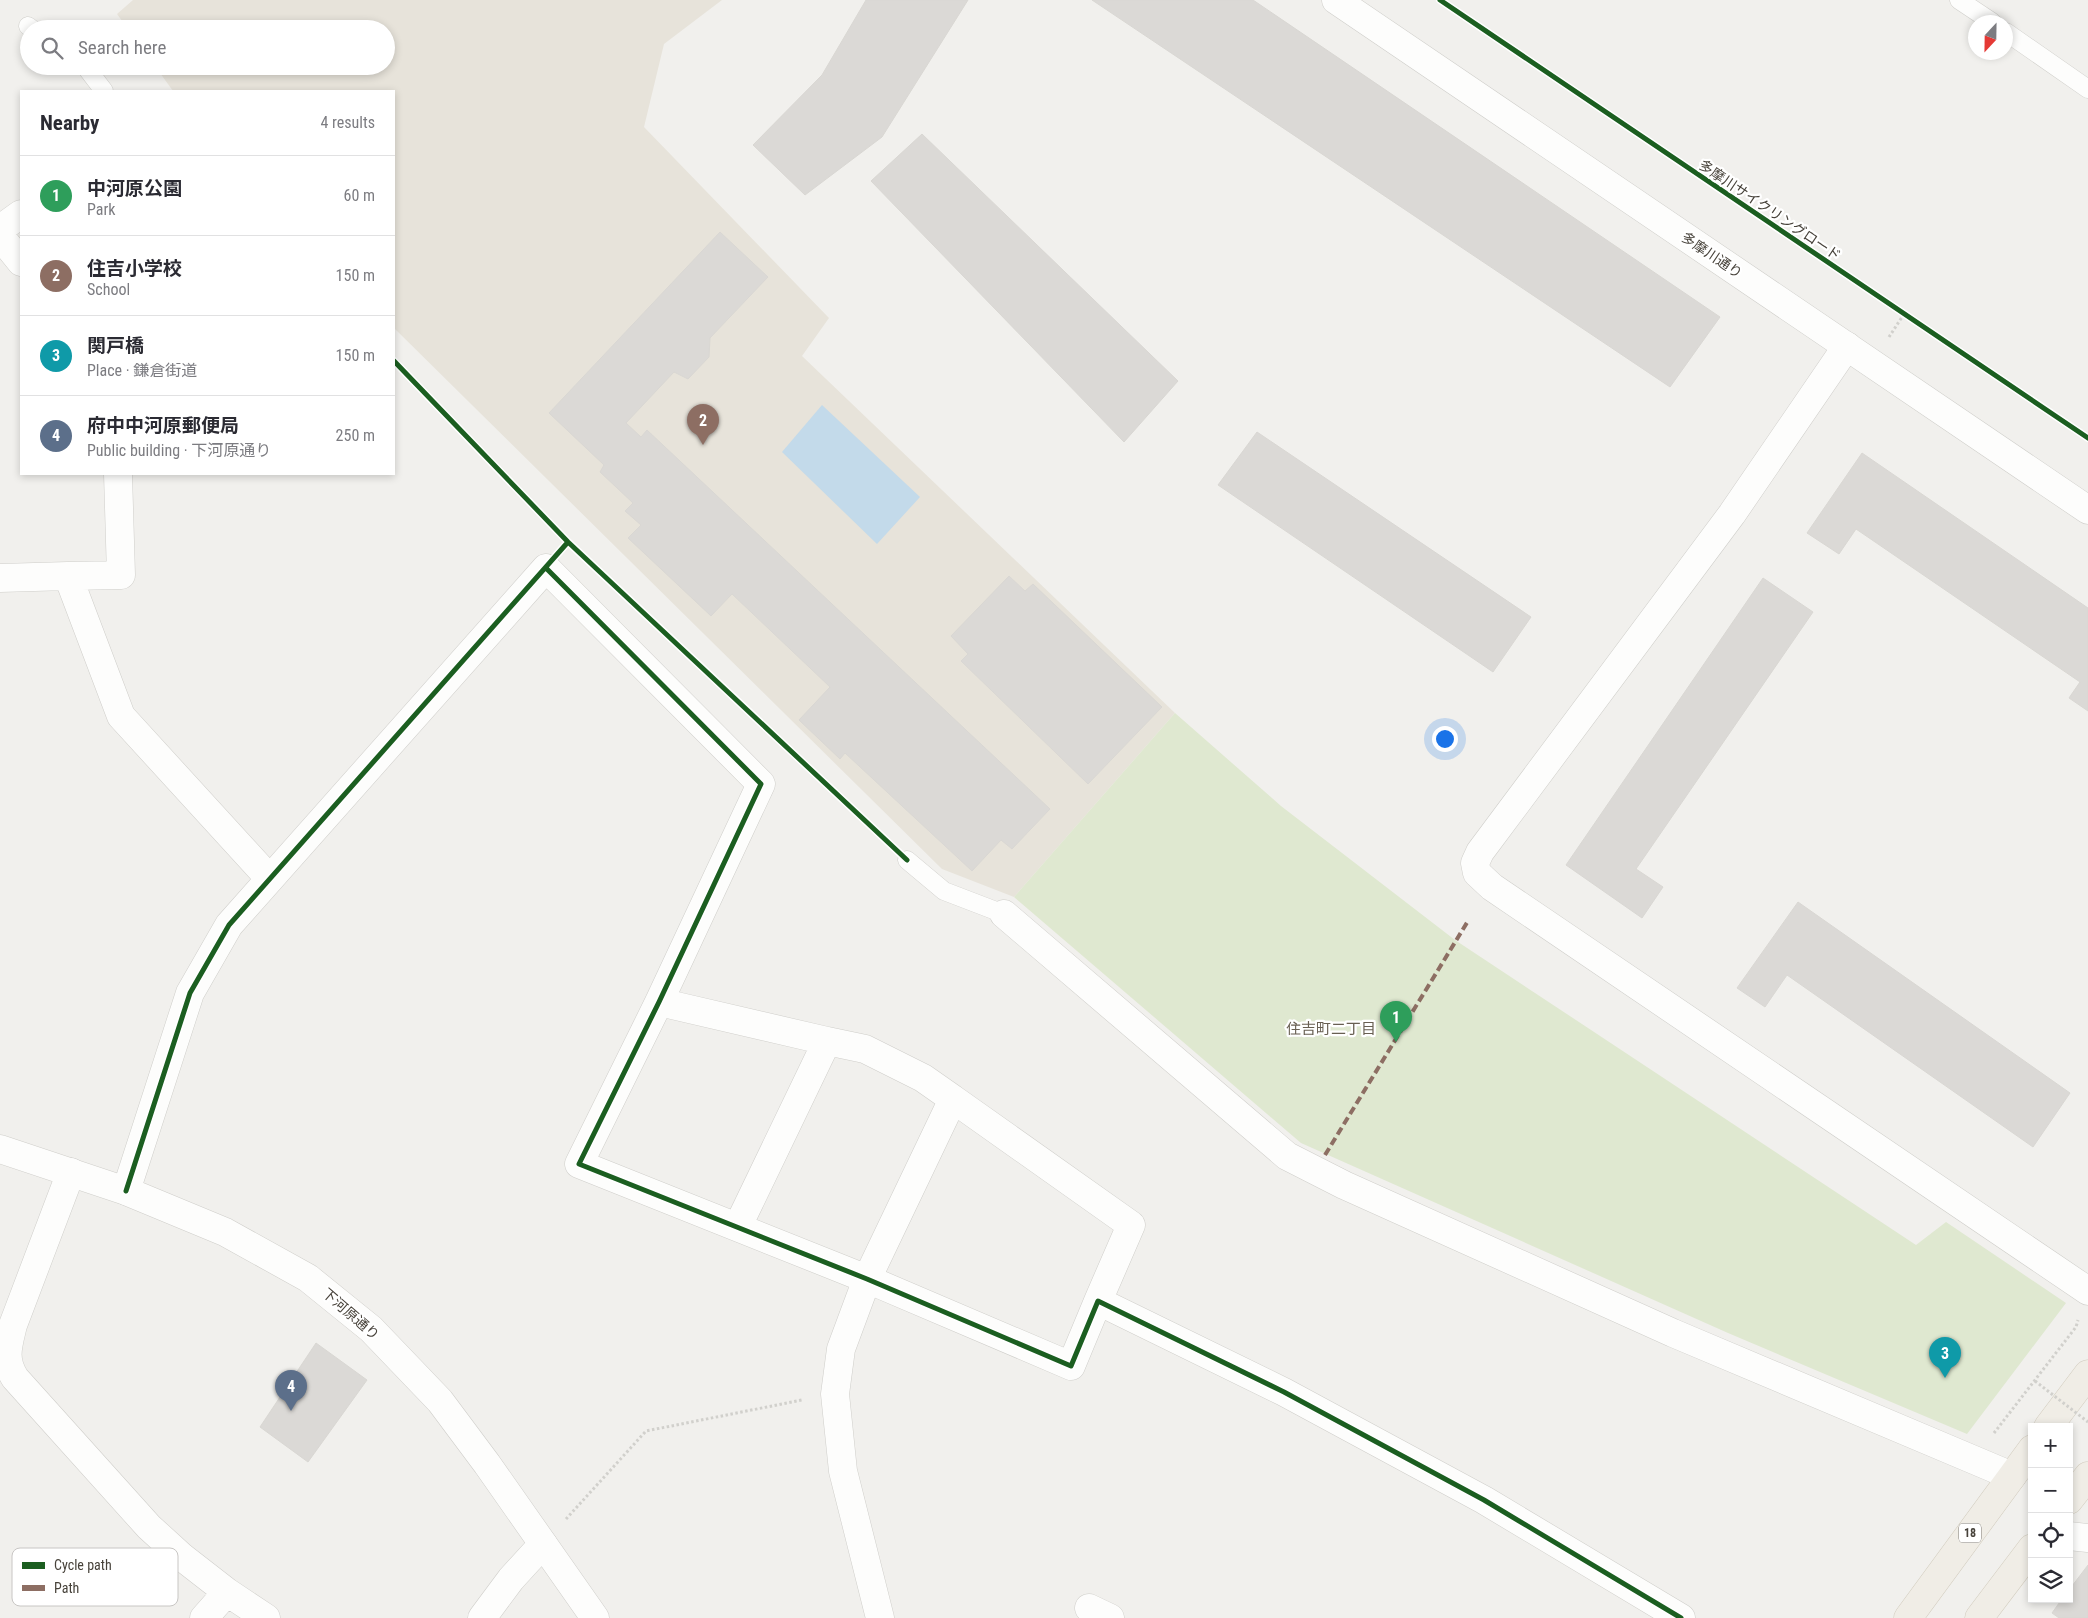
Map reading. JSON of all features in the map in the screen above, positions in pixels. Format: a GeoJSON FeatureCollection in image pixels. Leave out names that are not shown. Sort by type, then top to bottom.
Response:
{"type":"FeatureCollection","features":[{"type":"Feature","properties":{"kind":"main road"},"geometry":{"type":"LineString","coordinates":[[2051,1423],[2088,1374]]}},
{"type":"Feature","properties":{"kind":"main road","name":"18"},"geometry":{"type":"LineString","coordinates":[[1908,1618],[2028,1454]]}},
{"type":"Feature","properties":{"kind":"main road"},"geometry":{"type":"LineString","coordinates":[[2073,1495],[2088,1476]]}},
{"type":"Feature","properties":{"kind":"main road"},"geometry":{"type":"LineString","coordinates":[[1979,1618],[2028,1553]]}},
{"type":"Feature","properties":{"kind":"street","name":"多摩川通り"},"geometry":{"type":"LineString","coordinates":[[1336,0],[2088,510]]}},
{"type":"Feature","properties":{"kind":"street"},"geometry":{"type":"LineString","coordinates":[[0,229],[20,215]]}},
{"type":"Feature","properties":{"kind":"street"},"geometry":{"type":"LineString","coordinates":[[0,236],[20,261]]}},
{"type":"Feature","properties":{"kind":"street"},"geometry":{"type":"LineString","coordinates":[[1847,346],[1732,514],[1480,852],[1475,863],[1476,873],[1492,887],[2088,1291]]}},
{"type":"Feature","properties":{"kind":"street"},"geometry":{"type":"LineString","coordinates":[[0,578],[121,575],[118,475]]}},
{"type":"Feature","properties":{"kind":"street"},"geometry":{"type":"LineString","coordinates":[[126,1191],[190,993],[229,925],[546,568],[761,784],[659,1002],[579,1164],[738,1226],[1071,1366],[1131,1225],[923,1078],[865,1049],[659,1002]]}},
{"type":"Feature","properties":{"kind":"street"},"geometry":{"type":"LineString","coordinates":[[68,576],[121,716],[269,878]]}},
{"type":"Feature","properties":{"kind":"street"},"geometry":{"type":"LineString","coordinates":[[1004,914],[1294,1160],[1344,1186],[1673,1333],[2012,1476]]}},
{"type":"Feature","properties":{"kind":"street"},"geometry":{"type":"LineString","coordinates":[[738,1226],[827,1040]]}},
{"type":"Feature","properties":{"kind":"street"},"geometry":{"type":"LineString","coordinates":[[880,1618],[843,1471],[835,1394],[841,1348],[867,1279],[953,1099]]}},
{"type":"Feature","properties":{"kind":"street","name":"下河原通り"},"geometry":{"type":"LineString","coordinates":[[0,1149],[126,1191],[225,1232],[308,1278],[371,1329],[440,1401],[487,1464],[595,1618]]}},
{"type":"Feature","properties":{"kind":"street"},"geometry":{"type":"LineString","coordinates":[[71,1172],[14,1325],[9,1344],[7,1366],[15,1378],[149,1527],[172,1548]]}},
{"type":"Feature","properties":{"kind":"street"},"geometry":{"type":"LineString","coordinates":[[1098,1301],[1284,1392],[1484,1500],[1681,1618]]}},
{"type":"Feature","properties":{"kind":"street"},"geometry":{"type":"LineString","coordinates":[[2073,1536],[2088,1538]]}},
{"type":"Feature","properties":{"kind":"street"},"geometry":{"type":"LineString","coordinates":[[482,1618],[511,1579],[543,1544]]}},
{"type":"Feature","properties":{"kind":"street"},"geometry":{"type":"LineString","coordinates":[[178,1553],[227,1592],[266,1618]]}},
{"type":"Feature","properties":{"kind":"street"},"geometry":{"type":"LineString","coordinates":[[204,1618],[227,1592]]}},
{"type":"Feature","properties":{"kind":"lane"},"geometry":{"type":"LineString","coordinates":[[1959,0],[1982,15]]}},
{"type":"Feature","properties":{"kind":"lane"},"geometry":{"type":"LineString","coordinates":[[2013,37],[2088,88]]}},
{"type":"Feature","properties":{"kind":"lane"},"geometry":{"type":"LineString","coordinates":[[92,75],[103,90]]}},
{"type":"Feature","properties":{"kind":"lane"},"geometry":{"type":"LineString","coordinates":[[906,860],[944,891],[1004,914]]}},
{"type":"Feature","properties":{"kind":"path"},"geometry":{"type":"LineString","coordinates":[[1896,308],[1912,319]]}},
{"type":"Feature","properties":{"kind":"path"},"geometry":{"type":"LineString","coordinates":[[1888,338],[1904,314]]}},
{"type":"Feature","properties":{"kind":"path"},"geometry":{"type":"LineString","coordinates":[[1998,1430],[2076,1326]]}},
{"type":"Feature","properties":{"kind":"path"},"geometry":{"type":"LineString","coordinates":[[2035,1381],[2088,1422]]}},
{"type":"Feature","properties":{"kind":"path"},"geometry":{"type":"LineString","coordinates":[[543,1544],[646,1431],[835,1394]]}},
{"type":"Feature","properties":{"kind":"shaded area"},"geometry":{"type":"Polygon","coordinates":[[[133,0],[722,0],[664,44],[644,127],[829,318],[802,356],[1175,713],[1014,897],[942,869],[395,329],[395,90],[172,90],[161,75],[395,75],[395,20],[121,20],[117,14],[133,0]]]}},
{"type":"Feature","properties":{"kind":"green space"},"geometry":{"type":"Polygon","coordinates":[[[1175,713],[1281,806],[1455,940],[1916,1245],[1946,1222],[2066,1303],[1967,1434],[1728,1333],[1301,1143],[1014,897],[1175,713]]]}},
{"type":"Feature","properties":{"kind":"water"},"geometry":{"type":"Polygon","coordinates":[[[822,405],[920,497],[877,544],[782,452],[822,405]]]}},
{"type":"Feature","properties":{"kind":"building"},"geometry":{"type":"Polygon","coordinates":[[[866,0],[968,0],[882,137],[805,195],[753,145],[822,75],[866,0]]]}},
{"type":"Feature","properties":{"kind":"building"},"geometry":{"type":"Polygon","coordinates":[[[1092,0],[1253,0],[1720,317],[1670,387],[1092,0]]]}},
{"type":"Feature","properties":{"kind":"building"},"geometry":{"type":"Polygon","coordinates":[[[922,134],[1178,381],[1124,442],[871,181],[922,134]]]}},
{"type":"Feature","properties":{"kind":"building"},"geometry":{"type":"Polygon","coordinates":[[[720,232],[768,277],[710,338],[709,357],[688,379],[674,372],[626,423],[641,437],[647,430],[1050,809],[1012,849],[1001,840],[972,871],[845,753],[840,759],[799,720],[830,687],[732,594],[711,616],[628,538],[641,525],[625,511],[633,503],[600,472],[604,465],[549,413],[720,232]]]}},
{"type":"Feature","properties":{"kind":"building"},"geometry":{"type":"Polygon","coordinates":[[[1257,432],[1531,617],[1493,672],[1218,485],[1257,432]]]}},
{"type":"Feature","properties":{"kind":"building"},"geometry":{"type":"Polygon","coordinates":[[[1862,453],[2088,608],[2088,711],[2069,698],[2080,682],[1856,529],[1839,554],[1807,533],[1862,453]]]}},
{"type":"Feature","properties":{"kind":"building"},"geometry":{"type":"Polygon","coordinates":[[[1009,576],[1025,591],[1033,584],[1162,707],[1088,784],[961,661],[968,654],[951,636],[1009,576]]]}},
{"type":"Feature","properties":{"kind":"building"},"geometry":{"type":"Polygon","coordinates":[[[1763,578],[1813,612],[1636,869],[1663,887],[1642,918],[1566,865],[1763,578]]]}},
{"type":"Feature","properties":{"kind":"building"},"geometry":{"type":"Polygon","coordinates":[[[1798,902],[2070,1093],[2033,1147],[1787,975],[1765,1007],[1737,988],[1798,902]]]}},
{"type":"Feature","properties":{"kind":"building"},"geometry":{"type":"Polygon","coordinates":[[[316,1343],[367,1380],[308,1462],[260,1427],[316,1343]]]}},
{"type":"Feature","properties":{"kind":"building"},"geometry":{"type":"Polygon","coordinates":[[[2088,1565],[2088,1618],[2059,1618],[2052,1613],[2059,1603],[2073,1603],[2073,1585],[2088,1565]]]}},
{"type":"Feature","properties":{"kind":"marked path"},"geometry":{"type":"LineString","coordinates":[[1325,1155],[1468,921]]}},
{"type":"Feature","properties":{"kind":"cycle path","name":"多摩川サイクリングロード"},"geometry":{"type":"LineString","coordinates":[[1440,0],[2088,438]]}},
{"type":"Feature","properties":{"kind":"cycle path"},"geometry":{"type":"LineString","coordinates":[[395,362],[568,542],[907,860]]}},
{"type":"Feature","properties":{"kind":"cycle path"},"geometry":{"type":"LineString","coordinates":[[126,1191],[190,993],[229,925],[568,542]]}},
{"type":"Feature","properties":{"kind":"cycle path"},"geometry":{"type":"LineString","coordinates":[[546,568],[761,784],[659,1002],[579,1164],[867,1279],[1071,1366],[1098,1301],[1284,1392],[1484,1500],[1681,1618]]}},
{"type":"Feature","properties":{"kind":"place","name":"住吉小学校"},"geometry":{"type":"Point","coordinates":[703,445]}},
{"type":"Feature","properties":{"kind":"place","name":"中河原公園"},"geometry":{"type":"Point","coordinates":[1396,1042]}},
{"type":"Feature","properties":{"kind":"place","name":"関戸橋"},"geometry":{"type":"Point","coordinates":[1945,1378]}},
{"type":"Feature","properties":{"kind":"place","name":"府中中河原郵便局"},"geometry":{"type":"Point","coordinates":[291,1411]}},
{"type":"Feature","properties":{"kind":"district","name":"住吉町二丁目"},"geometry":{"type":"Point","coordinates":[1331,1029]}}]}
